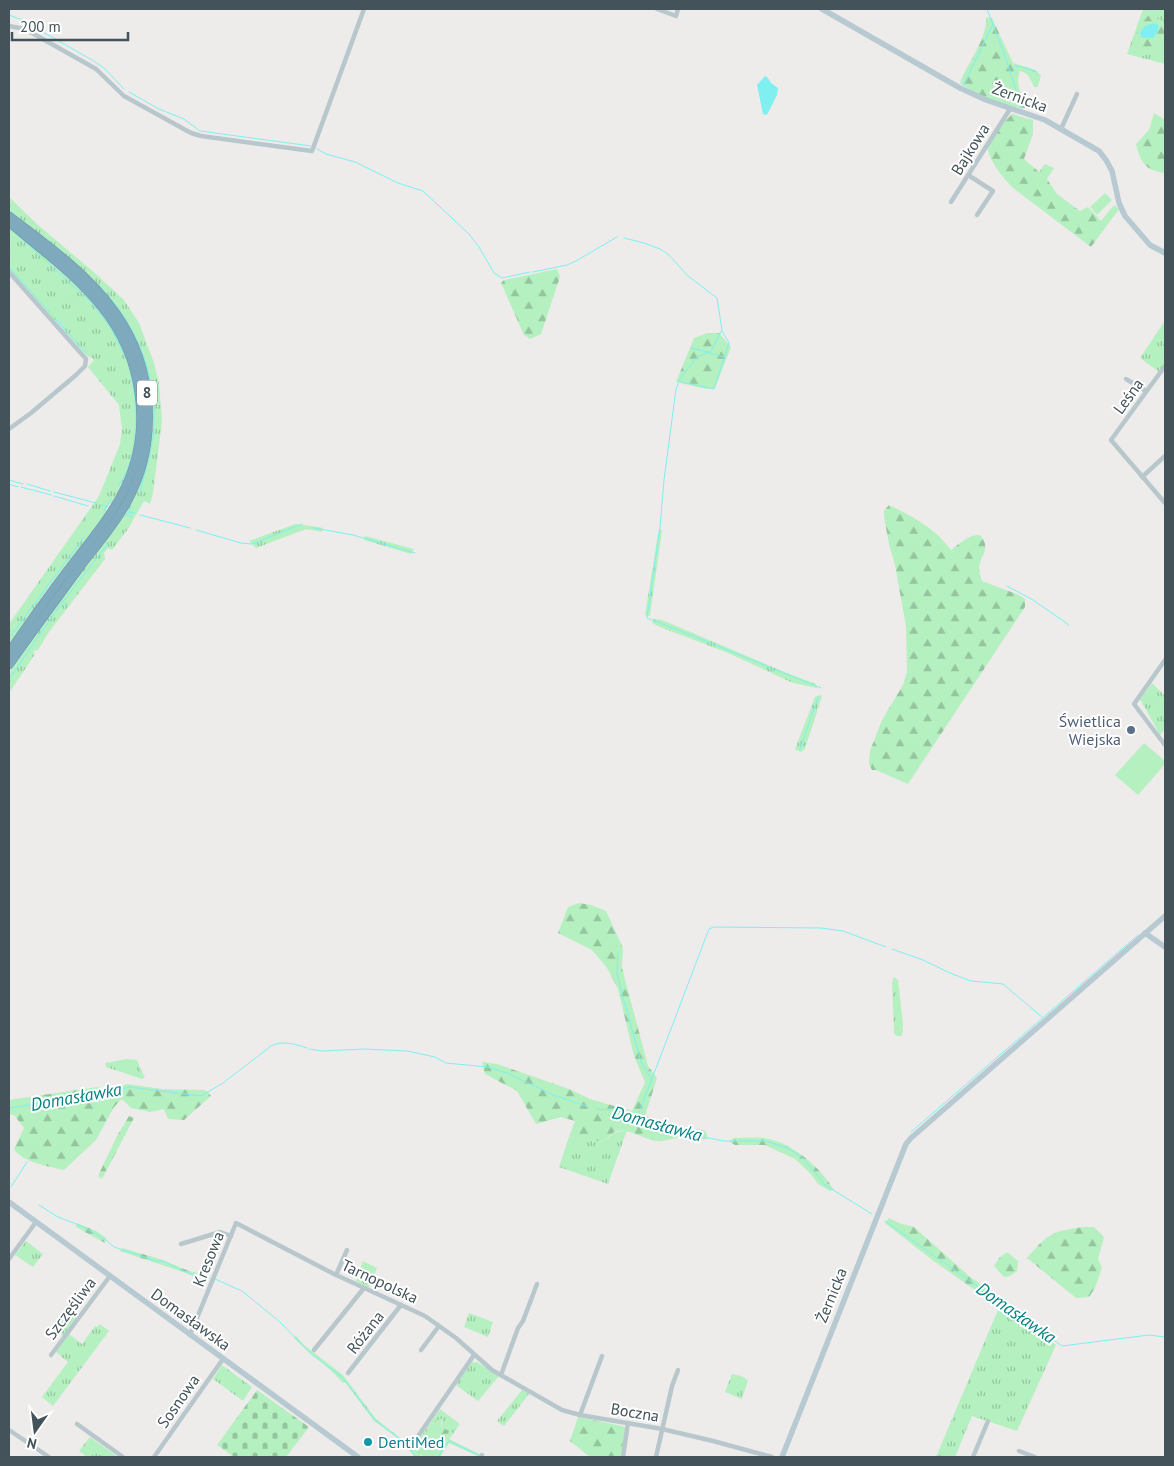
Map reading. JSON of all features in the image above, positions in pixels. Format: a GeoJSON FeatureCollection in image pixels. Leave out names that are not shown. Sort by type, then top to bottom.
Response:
{"type":"FeatureCollection","features":[{"type":"Feature","properties":{"kind":"highway","name":"8"},"geometry":{"type":"LineString","coordinates":[[9,216],[81,275],[116,312],[129,335],[142,369],[147,392],[149,418],[147,443],[141,468],[132,492],[112,526],[56,599],[9,665]]}},
{"type":"Feature","properties":{"kind":"highway","name":"8"},"geometry":{"type":"LineString","coordinates":[[9,222],[84,288],[111,319],[130,357],[137,377],[141,403],[141,429],[137,452],[123,493],[105,522],[9,652]]}},
{"type":"Feature","properties":{"kind":"street"},"geometry":{"type":"LineString","coordinates":[[9,26],[25,29],[96,69],[124,96],[191,132],[201,136],[312,151],[364,9]]}},
{"type":"Feature","properties":{"kind":"street"},"geometry":{"type":"LineString","coordinates":[[657,9],[676,16],[678,9]]}},
{"type":"Feature","properties":{"kind":"street","name":"Żernicka"},"geometry":{"type":"LineString","coordinates":[[822,9],[960,88],[986,100],[1040,118],[1099,151],[1114,176],[1119,203],[1125,216],[1150,245],[1165,253]]}},
{"type":"Feature","properties":{"kind":"street"},"geometry":{"type":"LineString","coordinates":[[1062,129],[1077,94]]}},
{"type":"Feature","properties":{"kind":"street","name":"Bajkowa"},"geometry":{"type":"LineString","coordinates":[[951,202],[1010,109]]}},
{"type":"Feature","properties":{"kind":"street"},"geometry":{"type":"LineString","coordinates":[[968,175],[992,191],[977,215]]}},
{"type":"Feature","properties":{"kind":"street"},"geometry":{"type":"LineString","coordinates":[[9,272],[86,359],[85,366],[76,375],[31,413],[9,428]]}},
{"type":"Feature","properties":{"kind":"street","name":"Leśna"},"geometry":{"type":"LineString","coordinates":[[1142,477],[1111,440],[1165,366]]}},
{"type":"Feature","properties":{"kind":"street"},"geometry":{"type":"LineString","coordinates":[[1126,379],[1146,391]]}},
{"type":"Feature","properties":{"kind":"street"},"geometry":{"type":"LineString","coordinates":[[1165,456],[1142,477],[1165,503]]}},
{"type":"Feature","properties":{"kind":"street"},"geometry":{"type":"LineString","coordinates":[[1165,660],[1134,704],[1165,745]]}},
{"type":"Feature","properties":{"kind":"street"},"geometry":{"type":"LineString","coordinates":[[1165,916],[1145,934],[1165,947]]}},
{"type":"Feature","properties":{"kind":"street","name":"Żernicka"},"geometry":{"type":"LineString","coordinates":[[782,1457],[906,1144],[926,1123],[1145,934]]}},
{"type":"Feature","properties":{"kind":"street","name":"Domasławska"},"geometry":{"type":"LineString","coordinates":[[9,1202],[358,1457]]}},
{"type":"Feature","properties":{"kind":"street"},"geometry":{"type":"LineString","coordinates":[[9,1258],[36,1222]]}},
{"type":"Feature","properties":{"kind":"street","name":"Kresowa"},"geometry":{"type":"LineString","coordinates":[[190,1335],[236,1223],[240,1225]]}},
{"type":"Feature","properties":{"kind":"street","name":"Tarnopolska"},"geometry":{"type":"LineString","coordinates":[[240,1225],[336,1275],[424,1316],[460,1342],[492,1370],[501,1375]]}},
{"type":"Feature","properties":{"kind":"street"},"geometry":{"type":"LineString","coordinates":[[181,1244],[220,1232],[231,1236]]}},
{"type":"Feature","properties":{"kind":"street"},"geometry":{"type":"LineString","coordinates":[[336,1275],[346,1250]]}},
{"type":"Feature","properties":{"kind":"street","name":"Szczęśliwa"},"geometry":{"type":"LineString","coordinates":[[51,1355],[110,1276]]}},
{"type":"Feature","properties":{"kind":"street"},"geometry":{"type":"LineString","coordinates":[[501,1375],[537,1284]]}},
{"type":"Feature","properties":{"kind":"street"},"geometry":{"type":"LineString","coordinates":[[314,1350],[364,1288]]}},
{"type":"Feature","properties":{"kind":"street","name":"Różana"},"geometry":{"type":"LineString","coordinates":[[348,1373],[401,1305]]}},
{"type":"Feature","properties":{"kind":"street"},"geometry":{"type":"LineString","coordinates":[[421,1350],[439,1326]]}},
{"type":"Feature","properties":{"kind":"street"},"geometry":{"type":"LineString","coordinates":[[412,1445],[474,1355]]}},
{"type":"Feature","properties":{"kind":"street"},"geometry":{"type":"LineString","coordinates":[[580,1415],[602,1356]]}},
{"type":"Feature","properties":{"kind":"street","name":"Sosnowa"},"geometry":{"type":"LineString","coordinates":[[154,1457],[223,1359]]}},
{"type":"Feature","properties":{"kind":"street"},"geometry":{"type":"LineString","coordinates":[[656,1457],[672,1386],[678,1370]]}},
{"type":"Feature","properties":{"kind":"street","name":"Boczna"},"geometry":{"type":"LineString","coordinates":[[501,1375],[562,1410],[580,1415],[662,1429],[772,1457]]}},
{"type":"Feature","properties":{"kind":"street"},"geometry":{"type":"LineString","coordinates":[[973,1457],[988,1422]]}},
{"type":"Feature","properties":{"kind":"street"},"geometry":{"type":"LineString","coordinates":[[623,1457],[628,1423]]}},
{"type":"Feature","properties":{"kind":"street"},"geometry":{"type":"LineString","coordinates":[[77,1424],[123,1457]]}},
{"type":"Feature","properties":{"kind":"street"},"geometry":{"type":"LineString","coordinates":[[9,1430],[49,1457]]}},
{"type":"Feature","properties":{"kind":"street"},"geometry":{"type":"LineString","coordinates":[[1019,1451],[1035,1457]]}},
{"type":"Feature","properties":{"kind":"green space"},"geometry":{"type":"Polygon","coordinates":[[[1143,9],[1165,9],[1165,64],[1127,54],[1143,9]]]}},
{"type":"Feature","properties":{"kind":"green space"},"geometry":{"type":"Polygon","coordinates":[[[1149,15],[1165,22],[1165,47],[1139,57],[1130,48],[1141,24],[1149,15]]]}},
{"type":"Feature","properties":{"kind":"green space"},"geometry":{"type":"Polygon","coordinates":[[[986,17],[992,18],[1013,63],[1033,69],[1041,75],[1038,87],[1034,87],[1027,75],[1020,71],[1018,85],[1027,105],[1025,108],[990,100],[960,83],[980,43],[986,17]]]}},
{"type":"Feature","properties":{"kind":"green space"},"geometry":{"type":"Polygon","coordinates":[[[1154,113],[1165,120],[1165,173],[1149,168],[1142,161],[1136,144],[1149,130],[1154,113]]]}},
{"type":"Feature","properties":{"kind":"green space"},"geometry":{"type":"Polygon","coordinates":[[[1012,114],[1033,120],[1033,134],[1024,159],[1039,172],[1045,164],[1054,168],[1047,179],[1057,194],[1080,211],[1088,207],[1101,221],[1114,205],[1119,209],[1091,247],[1013,188],[994,164],[987,147],[1001,125],[1012,114]]]}},
{"type":"Feature","properties":{"kind":"green space"},"geometry":{"type":"Polygon","coordinates":[[[1105,193],[1112,200],[1097,215],[1090,207],[1105,193]]]}},
{"type":"Feature","properties":{"kind":"green space"},"geometry":{"type":"Polygon","coordinates":[[[9,197],[124,300],[139,323],[154,363],[159,383],[162,421],[150,504],[144,501],[128,529],[112,550],[108,548],[104,553],[105,559],[49,632],[38,650],[33,651],[35,654],[9,693],[9,673],[63,596],[102,545],[132,500],[152,407],[142,358],[134,338],[115,307],[9,213],[9,197]]]}},
{"type":"Feature","properties":{"kind":"green space"},"geometry":{"type":"Polygon","coordinates":[[[9,225],[86,294],[112,328],[124,351],[132,376],[137,428],[133,454],[124,479],[111,504],[106,509],[105,515],[48,588],[9,645],[9,624],[99,496],[120,444],[122,429],[119,405],[88,367],[94,360],[87,356],[9,269],[9,225]]]}},
{"type":"Feature","properties":{"kind":"green space"},"geometry":{"type":"Polygon","coordinates":[[[557,269],[560,277],[541,334],[530,339],[524,335],[501,283],[504,280],[557,269]]]}},
{"type":"Feature","properties":{"kind":"green space"},"geometry":{"type":"Polygon","coordinates":[[[1164,322],[1165,363],[1159,372],[1140,358],[1164,322]]]}},
{"type":"Feature","properties":{"kind":"green space"},"geometry":{"type":"Polygon","coordinates":[[[707,333],[719,333],[731,347],[715,388],[707,389],[676,382],[694,338],[707,333]]]}},
{"type":"Feature","properties":{"kind":"green space"},"geometry":{"type":"Polygon","coordinates":[[[889,505],[931,529],[951,550],[968,538],[980,535],[985,544],[979,568],[982,581],[1025,599],[1025,607],[908,784],[872,770],[869,764],[870,751],[882,720],[903,685],[907,671],[906,626],[884,517],[884,511],[889,505]]]}},
{"type":"Feature","properties":{"kind":"green space"},"geometry":{"type":"Polygon","coordinates":[[[295,524],[323,528],[322,532],[306,529],[256,548],[249,541],[295,524]]]}},
{"type":"Feature","properties":{"kind":"green space"},"geometry":{"type":"Polygon","coordinates":[[[659,528],[662,531],[650,616],[645,615],[659,528]]]}},
{"type":"Feature","properties":{"kind":"green space"},"geometry":{"type":"Polygon","coordinates":[[[365,536],[414,549],[411,554],[364,540],[365,536]]]}},
{"type":"Feature","properties":{"kind":"green space"},"geometry":{"type":"Polygon","coordinates":[[[654,619],[662,620],[816,684],[817,688],[793,683],[728,653],[660,627],[652,623],[654,619]]]}},
{"type":"Feature","properties":{"kind":"green space"},"geometry":{"type":"Polygon","coordinates":[[[1152,683],[1165,696],[1165,729],[1160,735],[1140,699],[1152,683]]]}},
{"type":"Feature","properties":{"kind":"green space"},"geometry":{"type":"Polygon","coordinates":[[[822,696],[805,749],[801,752],[795,749],[815,697],[822,696]]]}},
{"type":"Feature","properties":{"kind":"green space"},"geometry":{"type":"Polygon","coordinates":[[[1144,743],[1165,761],[1165,764],[1138,795],[1115,775],[1144,743]]]}},
{"type":"Feature","properties":{"kind":"green space"},"geometry":{"type":"Polygon","coordinates":[[[579,903],[606,911],[623,948],[622,968],[648,1066],[657,1078],[645,1116],[686,1128],[704,1130],[707,1134],[707,1139],[684,1137],[657,1141],[623,1131],[616,1131],[605,1142],[569,1137],[575,1121],[561,1117],[536,1124],[517,1091],[485,1074],[482,1062],[497,1064],[569,1089],[590,1099],[632,1111],[645,1082],[634,1056],[618,989],[607,968],[592,950],[558,933],[568,907],[579,903]]]}},
{"type":"Feature","properties":{"kind":"green space"},"geometry":{"type":"Polygon","coordinates":[[[894,977],[898,980],[903,1024],[902,1036],[897,1036],[894,1033],[892,983],[894,977]]]}},
{"type":"Feature","properties":{"kind":"green space"},"geometry":{"type":"Polygon","coordinates":[[[127,1059],[137,1060],[145,1077],[142,1079],[106,1067],[105,1063],[127,1059]]]}},
{"type":"Feature","properties":{"kind":"green space"},"geometry":{"type":"Polygon","coordinates":[[[127,1084],[162,1089],[204,1090],[211,1096],[184,1120],[168,1119],[164,1109],[150,1112],[131,1108],[122,1099],[114,1107],[96,1140],[64,1170],[30,1161],[23,1158],[14,1149],[24,1128],[14,1115],[9,1115],[9,1100],[97,1087],[109,1091],[127,1084]]]}},
{"type":"Feature","properties":{"kind":"green space"},"geometry":{"type":"Polygon","coordinates":[[[129,1116],[134,1118],[102,1179],[98,1176],[129,1116]]]}},
{"type":"Feature","properties":{"kind":"green space"},"geometry":{"type":"Polygon","coordinates":[[[627,1130],[608,1184],[559,1167],[569,1137],[604,1142],[613,1133],[627,1130]]]}},
{"type":"Feature","properties":{"kind":"green space"},"geometry":{"type":"Polygon","coordinates":[[[733,1138],[764,1138],[774,1140],[795,1150],[813,1164],[834,1190],[830,1191],[818,1184],[811,1174],[795,1159],[765,1145],[735,1145],[730,1142],[733,1138]]]}},
{"type":"Feature","properties":{"kind":"green space"},"geometry":{"type":"Polygon","coordinates":[[[889,1218],[914,1227],[969,1276],[1003,1300],[997,1308],[885,1223],[889,1218]]]}},
{"type":"Feature","properties":{"kind":"green space"},"geometry":{"type":"Polygon","coordinates":[[[77,1223],[96,1231],[106,1238],[105,1243],[76,1227],[77,1223]]]}},
{"type":"Feature","properties":{"kind":"green space"},"geometry":{"type":"Polygon","coordinates":[[[1082,1227],[1094,1227],[1104,1237],[1098,1259],[1102,1268],[1095,1288],[1089,1297],[1076,1298],[1027,1258],[1050,1235],[1082,1227]]]}},
{"type":"Feature","properties":{"kind":"green space"},"geometry":{"type":"Polygon","coordinates":[[[26,1241],[43,1254],[33,1267],[15,1255],[26,1241]]]}},
{"type":"Feature","properties":{"kind":"green space"},"geometry":{"type":"Polygon","coordinates":[[[122,1248],[206,1275],[205,1278],[120,1251],[122,1248]]]}},
{"type":"Feature","properties":{"kind":"green space"},"geometry":{"type":"Polygon","coordinates":[[[1007,1252],[1018,1261],[1017,1271],[1010,1276],[1004,1277],[994,1266],[999,1258],[1007,1252]]]}},
{"type":"Feature","properties":{"kind":"green space"},"geometry":{"type":"Polygon","coordinates":[[[363,1261],[377,1268],[369,1288],[356,1281],[363,1261]]]}},
{"type":"Feature","properties":{"kind":"green space"},"geometry":{"type":"Polygon","coordinates":[[[1000,1305],[1056,1345],[1017,1431],[972,1416],[955,1457],[936,1457],[1000,1305]]]}},
{"type":"Feature","properties":{"kind":"green space"},"geometry":{"type":"Polygon","coordinates":[[[66,1308],[77,1317],[63,1336],[51,1327],[66,1308]]]}},
{"type":"Feature","properties":{"kind":"green space"},"geometry":{"type":"Polygon","coordinates":[[[469,1313],[493,1322],[488,1337],[464,1327],[469,1313]]]}},
{"type":"Feature","properties":{"kind":"green space"},"geometry":{"type":"Polygon","coordinates":[[[100,1324],[109,1331],[53,1406],[42,1397],[68,1362],[56,1352],[69,1334],[82,1344],[95,1326],[97,1327],[100,1324]]]}},
{"type":"Feature","properties":{"kind":"green space"},"geometry":{"type":"Polygon","coordinates":[[[296,1336],[304,1345],[343,1375],[376,1419],[413,1448],[440,1409],[460,1424],[449,1439],[481,1455],[480,1457],[449,1443],[440,1457],[435,1457],[447,1441],[445,1439],[448,1434],[442,1426],[443,1419],[434,1421],[417,1448],[421,1456],[424,1457],[415,1457],[399,1439],[374,1421],[345,1382],[343,1383],[300,1344],[294,1338],[296,1336]]]}},
{"type":"Feature","properties":{"kind":"green space"},"geometry":{"type":"Polygon","coordinates":[[[472,1362],[477,1362],[499,1376],[478,1401],[456,1385],[472,1362]]]}},
{"type":"Feature","properties":{"kind":"green space"},"geometry":{"type":"Polygon","coordinates":[[[222,1365],[252,1387],[243,1401],[213,1379],[222,1365]]]}},
{"type":"Feature","properties":{"kind":"green space"},"geometry":{"type":"Polygon","coordinates":[[[732,1374],[748,1380],[742,1399],[725,1392],[732,1374]]]}},
{"type":"Feature","properties":{"kind":"green space"},"geometry":{"type":"Polygon","coordinates":[[[257,1390],[309,1427],[286,1457],[234,1457],[217,1445],[257,1390]]]}},
{"type":"Feature","properties":{"kind":"green space"},"geometry":{"type":"Polygon","coordinates":[[[522,1390],[529,1394],[504,1426],[497,1421],[522,1390]]]}},
{"type":"Feature","properties":{"kind":"green space"},"geometry":{"type":"Polygon","coordinates":[[[578,1417],[626,1428],[621,1457],[590,1457],[570,1441],[578,1417]]]}},
{"type":"Feature","properties":{"kind":"green space"},"geometry":{"type":"Polygon","coordinates":[[[443,1419],[442,1427],[449,1431],[447,1440],[435,1457],[424,1457],[418,1452],[421,1440],[434,1421],[443,1419]]]}},
{"type":"Feature","properties":{"kind":"green space"},"geometry":{"type":"Polygon","coordinates":[[[90,1437],[118,1457],[87,1457],[79,1451],[90,1437]]]}},
{"type":"Feature","properties":{"kind":"water"},"geometry":{"type":"Polygon","coordinates":[[[1154,23],[1158,25],[1158,31],[1153,38],[1142,38],[1140,33],[1145,26],[1154,23]]]}},
{"type":"Feature","properties":{"kind":"water"},"geometry":{"type":"Polygon","coordinates":[[[765,76],[778,88],[777,95],[766,115],[763,114],[757,85],[765,76]]]}},
{"type":"Feature","properties":{"kind":"waterway"},"geometry":{"type":"LineString","coordinates":[[987,9],[1022,109]]}},
{"type":"Feature","properties":{"kind":"waterway"},"geometry":{"type":"LineString","coordinates":[[9,15],[22,20],[92,60],[104,68],[124,89]]}},
{"type":"Feature","properties":{"kind":"waterway"},"geometry":{"type":"LineString","coordinates":[[963,86],[993,24]]}},
{"type":"Feature","properties":{"kind":"waterway"},"geometry":{"type":"LineString","coordinates":[[1015,66],[1037,72]]}},
{"type":"Feature","properties":{"kind":"waterway"},"geometry":{"type":"LineString","coordinates":[[129,92],[159,109],[184,119],[200,131],[311,146]]}},
{"type":"Feature","properties":{"kind":"waterway"},"geometry":{"type":"LineString","coordinates":[[317,149],[326,154],[355,162],[398,183],[423,191],[469,234],[494,273],[502,278],[530,272]]}},
{"type":"Feature","properties":{"kind":"waterway"},"geometry":{"type":"LineString","coordinates":[[9,210],[25,224]]}},
{"type":"Feature","properties":{"kind":"waterway"},"geometry":{"type":"LineString","coordinates":[[9,227],[92,303],[111,328],[127,360]]}},
{"type":"Feature","properties":{"kind":"waterway"},"geometry":{"type":"LineString","coordinates":[[533,272],[567,265],[617,237]]}},
{"type":"Feature","properties":{"kind":"waterway"},"geometry":{"type":"LineString","coordinates":[[624,238],[644,243],[668,254],[688,276],[717,298],[722,330],[711,351],[697,357],[680,379],[676,389],[647,618],[821,688]]}},
{"type":"Feature","properties":{"kind":"waterway"},"geometry":{"type":"LineString","coordinates":[[9,267],[86,353]]}},
{"type":"Feature","properties":{"kind":"waterway"},"geometry":{"type":"LineString","coordinates":[[94,281],[124,316],[144,357],[150,379],[154,425],[151,448],[140,493]]}},
{"type":"Feature","properties":{"kind":"waterway"},"geometry":{"type":"LineString","coordinates":[[681,382],[714,389],[729,343],[722,331]]}},
{"type":"Feature","properties":{"kind":"waterway"},"geometry":{"type":"LineString","coordinates":[[691,348],[724,357]]}},
{"type":"Feature","properties":{"kind":"waterway"},"geometry":{"type":"LineString","coordinates":[[118,486],[126,473],[131,459],[136,428],[136,411],[129,366]]}},
{"type":"Feature","properties":{"kind":"waterway"},"geometry":{"type":"LineString","coordinates":[[9,480],[23,484]]}},
{"type":"Feature","properties":{"kind":"waterway"},"geometry":{"type":"LineString","coordinates":[[9,484],[18,487]]}},
{"type":"Feature","properties":{"kind":"waterway"},"geometry":{"type":"LineString","coordinates":[[27,484],[50,491]]}},
{"type":"Feature","properties":{"kind":"waterway"},"geometry":{"type":"LineString","coordinates":[[21,487],[51,495]]}},
{"type":"Feature","properties":{"kind":"waterway"},"geometry":{"type":"LineString","coordinates":[[54,492],[96,503]]}},
{"type":"Feature","properties":{"kind":"waterway"},"geometry":{"type":"LineString","coordinates":[[54,496],[88,506]]}},
{"type":"Feature","properties":{"kind":"waterway"},"geometry":{"type":"LineString","coordinates":[[104,511],[112,499]]}},
{"type":"Feature","properties":{"kind":"waterway"},"geometry":{"type":"LineString","coordinates":[[101,505],[108,507]]}},
{"type":"Feature","properties":{"kind":"waterway"},"geometry":{"type":"LineString","coordinates":[[126,516],[132,507]]}},
{"type":"Feature","properties":{"kind":"waterway"},"geometry":{"type":"LineString","coordinates":[[128,512],[134,513]]}},
{"type":"Feature","properties":{"kind":"waterway"},"geometry":{"type":"LineString","coordinates":[[128,515],[132,517]]}},
{"type":"Feature","properties":{"kind":"waterway"},"geometry":{"type":"LineString","coordinates":[[140,515],[190,528]]}},
{"type":"Feature","properties":{"kind":"waterway"},"geometry":{"type":"LineString","coordinates":[[196,530],[241,543],[252,544],[302,524]]}},
{"type":"Feature","properties":{"kind":"waterway"},"geometry":{"type":"LineString","coordinates":[[314,528],[353,535],[415,553]]}},
{"type":"Feature","properties":{"kind":"waterway"},"geometry":{"type":"LineString","coordinates":[[9,638],[84,537]]}},
{"type":"Feature","properties":{"kind":"waterway"},"geometry":{"type":"LineString","coordinates":[[9,679],[61,604],[108,544]]}},
{"type":"Feature","properties":{"kind":"waterway"},"geometry":{"type":"LineString","coordinates":[[1007,586],[1033,600],[1069,625]]}},
{"type":"Feature","properties":{"kind":"waterway"},"geometry":{"type":"LineString","coordinates":[[63,602],[68,606]]}},
{"type":"Feature","properties":{"kind":"waterway"},"geometry":{"type":"LineString","coordinates":[[800,749],[818,698]]}},
{"type":"Feature","properties":{"kind":"waterway"},"geometry":{"type":"LineString","coordinates":[[637,1118],[709,929],[714,927],[821,928],[843,931],[886,947]]}},
{"type":"Feature","properties":{"kind":"waterway"},"geometry":{"type":"LineString","coordinates":[[911,1132],[1138,935]]}},
{"type":"Feature","properties":{"kind":"waterway"},"geometry":{"type":"LineString","coordinates":[[892,949],[971,981],[1003,984],[1042,1017]]}},
{"type":"Feature","properties":{"kind":"waterway"},"geometry":{"type":"LineString","coordinates":[[618,952],[617,974],[624,1001],[641,1062],[652,1080]]}},
{"type":"Feature","properties":{"kind":"waterway","name":"Domasławka"},"geometry":{"type":"LineString","coordinates":[[9,1108],[105,1094],[129,1087],[201,1096],[223,1083],[271,1046],[285,1043],[307,1048]]}},
{"type":"Feature","properties":{"kind":"waterway","name":"Domasławka"},"geometry":{"type":"LineString","coordinates":[[309,1049],[322,1051],[364,1049],[407,1051],[435,1057],[446,1063],[488,1067],[507,1073],[553,1095],[586,1106]]}},
{"type":"Feature","properties":{"kind":"waterway","name":"Domasławka"},"geometry":{"type":"LineString","coordinates":[[597,1109],[620,1111],[661,1127],[693,1135],[724,1141],[766,1141],[789,1149],[802,1157],[825,1185],[872,1214]]}},
{"type":"Feature","properties":{"kind":"waterway"},"geometry":{"type":"LineString","coordinates":[[11,1187],[27,1162]]}},
{"type":"Feature","properties":{"kind":"waterway"},"geometry":{"type":"LineString","coordinates":[[39,1205],[58,1217],[84,1227],[114,1247],[156,1261],[163,1261],[192,1275],[210,1278]]}},
{"type":"Feature","properties":{"kind":"waterway","name":"Domasławka"},"geometry":{"type":"LineString","coordinates":[[885,1221],[1062,1346],[1149,1335],[1165,1337]]}},
{"type":"Feature","properties":{"kind":"waterway"},"geometry":{"type":"LineString","coordinates":[[215,1279],[242,1291],[280,1322],[311,1354],[341,1376],[375,1420],[403,1441],[416,1457]]}},
{"type":"Feature","properties":{"kind":"waterway"},"geometry":{"type":"LineString","coordinates":[[438,1457],[449,1441],[480,1456]]}},
{"type":"Feature","properties":{"kind":"place","name":"Świetlica Wiejska"},"geometry":{"type":"Point","coordinates":[1131,730]}},
{"type":"Feature","properties":{"kind":"place","name":"DentiMed"},"geometry":{"type":"Point","coordinates":[368,1442]}}]}
